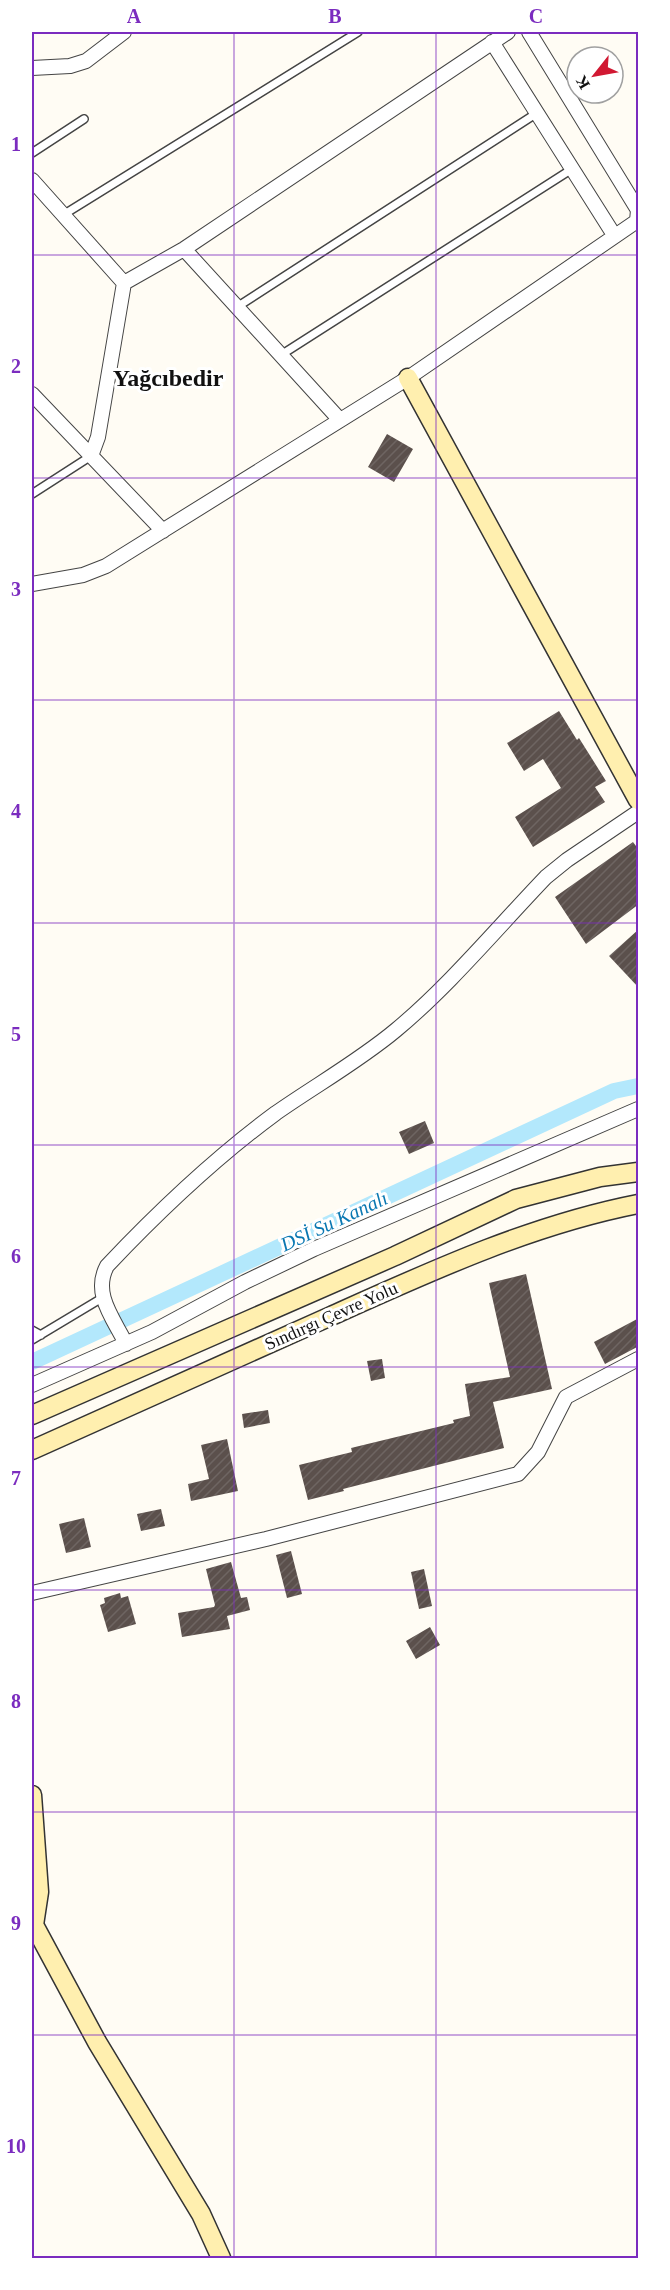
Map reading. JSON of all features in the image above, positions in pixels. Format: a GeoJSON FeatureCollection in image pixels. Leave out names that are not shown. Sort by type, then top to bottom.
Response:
{"type":"FeatureCollection","features":[{"type":"Feature","properties":{"kind":"main road"},"geometry":{"type":"LineString","coordinates":[[408,378],[639,800]]}},
{"type":"Feature","properties":{"kind":"main road","name":"Sındırgı Çevre Yolu"},"geometry":{"type":"LineString","coordinates":[[32,1415],[395,1256],[516,1199],[600,1177],[639,1172]]}},
{"type":"Feature","properties":{"kind":"main road","name":"Sındırgı Çevre Yolu"},"geometry":{"type":"LineString","coordinates":[[32,1450],[405,1283],[502,1243],[545,1227],[639,1204]]}},
{"type":"Feature","properties":{"kind":"main road"},"geometry":{"type":"LineString","coordinates":[[32,1422],[76,1396]]}},
{"type":"Feature","properties":{"kind":"main road"},"geometry":{"type":"LineString","coordinates":[[32,1795],[39,1892],[34,1925],[97,2042],[201,2214],[221,2259]]}},
{"type":"Feature","properties":{"kind":"street"},"geometry":{"type":"LineString","coordinates":[[32,68],[70,66],[86,61],[124,32]]}},
{"type":"Feature","properties":{"kind":"street"},"geometry":{"type":"LineString","coordinates":[[124,283],[184,249],[508,32]]}},
{"type":"Feature","properties":{"kind":"street"},"geometry":{"type":"LineString","coordinates":[[32,584],[83,575],[106,566],[408,378],[637,221],[638,210],[529,32]]}},
{"type":"Feature","properties":{"kind":"street"},"geometry":{"type":"LineString","coordinates":[[492,42],[614,235]]}},
{"type":"Feature","properties":{"kind":"street"},"geometry":{"type":"LineString","coordinates":[[32,180],[124,283]]}},
{"type":"Feature","properties":{"kind":"street"},"geometry":{"type":"LineString","coordinates":[[184,249],[340,420]]}},
{"type":"Feature","properties":{"kind":"street"},"geometry":{"type":"LineString","coordinates":[[91,456],[98,437],[124,283]]}},
{"type":"Feature","properties":{"kind":"street"},"geometry":{"type":"LineString","coordinates":[[32,394],[163,531]]}},
{"type":"Feature","properties":{"kind":"street"},"geometry":{"type":"LineString","coordinates":[[124,1338],[102,1298],[100,1283],[107,1266],[155,1216],[275,1114],[396,1030],[441,987],[546,877],[567,860],[639,812]]}},
{"type":"Feature","properties":{"kind":"street"},"geometry":{"type":"LineString","coordinates":[[32,1386],[124,1338],[179,1318],[245,1282],[314,1249],[503,1168],[619,1115],[639,1109]]}},
{"type":"Feature","properties":{"kind":"street"},"geometry":{"type":"LineString","coordinates":[[32,1593],[266,1539],[518,1474],[538,1452],[566,1397],[639,1359]]}},
{"type":"Feature","properties":{"kind":"lane"},"geometry":{"type":"LineString","coordinates":[[63,215],[358,32]]}},
{"type":"Feature","properties":{"kind":"lane"},"geometry":{"type":"LineString","coordinates":[[237,307],[537,113]]}},
{"type":"Feature","properties":{"kind":"lane"},"geometry":{"type":"LineString","coordinates":[[32,153],[84,119]]}},
{"type":"Feature","properties":{"kind":"lane"},"geometry":{"type":"LineString","coordinates":[[281,355],[572,168]]}},
{"type":"Feature","properties":{"kind":"lane"},"geometry":{"type":"LineString","coordinates":[[32,494],[91,456]]}},
{"type":"Feature","properties":{"kind":"lane"},"geometry":{"type":"LineString","coordinates":[[32,1340],[102,1298]]}},
{"type":"Feature","properties":{"kind":"lane"},"geometry":{"type":"LineString","coordinates":[[32,1330],[41,1335]]}},
{"type":"Feature","properties":{"kind":"building"},"geometry":{"type":"Polygon","coordinates":[[[387,434],[413,449],[394,482],[368,467],[387,434]]]}},
{"type":"Feature","properties":{"kind":"building"},"geometry":{"type":"Polygon","coordinates":[[[559,711],[606,781],[595,787],[605,802],[533,847],[515,817],[561,788],[543,759],[524,771],[507,743],[559,711]]]}},
{"type":"Feature","properties":{"kind":"building"},"geometry":{"type":"Polygon","coordinates":[[[633,842],[639,850],[639,904],[586,944],[555,897],[633,842]]]}},
{"type":"Feature","properties":{"kind":"building"},"geometry":{"type":"Polygon","coordinates":[[[639,929],[639,988],[609,956],[639,929]]]}},
{"type":"Feature","properties":{"kind":"building"},"geometry":{"type":"Polygon","coordinates":[[[425,1121],[434,1143],[409,1154],[399,1132],[425,1121]]]}},
{"type":"Feature","properties":{"kind":"building"},"geometry":{"type":"Polygon","coordinates":[[[526,1274],[552,1389],[493,1402],[504,1448],[308,1500],[299,1465],[352,1452],[351,1448],[454,1423],[453,1420],[470,1416],[465,1384],[510,1377],[489,1283],[526,1274]]]}},
{"type":"Feature","properties":{"kind":"building"},"geometry":{"type":"Polygon","coordinates":[[[639,1318],[639,1346],[605,1364],[594,1342],[639,1318]]]}},
{"type":"Feature","properties":{"kind":"building"},"geometry":{"type":"Polygon","coordinates":[[[382,1359],[385,1378],[371,1381],[367,1361],[382,1359]]]}},
{"type":"Feature","properties":{"kind":"building"},"geometry":{"type":"Polygon","coordinates":[[[268,1410],[270,1423],[244,1428],[242,1414],[268,1410]]]}},
{"type":"Feature","properties":{"kind":"building"},"geometry":{"type":"Polygon","coordinates":[[[227,1439],[238,1491],[191,1501],[188,1484],[209,1479],[201,1445],[227,1439]]]}},
{"type":"Feature","properties":{"kind":"building"},"geometry":{"type":"Polygon","coordinates":[[[161,1509],[165,1526],[141,1531],[137,1514],[161,1509]]]}},
{"type":"Feature","properties":{"kind":"building"},"geometry":{"type":"Polygon","coordinates":[[[84,1518],[91,1547],[66,1553],[59,1524],[84,1518]]]}},
{"type":"Feature","properties":{"kind":"building"},"geometry":{"type":"Polygon","coordinates":[[[291,1551],[302,1594],[287,1598],[276,1555],[291,1551]]]}},
{"type":"Feature","properties":{"kind":"building"},"geometry":{"type":"Polygon","coordinates":[[[231,1562],[241,1598],[247,1597],[250,1610],[227,1616],[230,1629],[182,1637],[178,1613],[215,1605],[206,1569],[231,1562]]]}},
{"type":"Feature","properties":{"kind":"building"},"geometry":{"type":"Polygon","coordinates":[[[424,1569],[432,1606],[419,1609],[411,1572],[424,1569]]]}},
{"type":"Feature","properties":{"kind":"building"},"geometry":{"type":"Polygon","coordinates":[[[120,1593],[121,1598],[128,1596],[136,1624],[108,1632],[100,1605],[105,1603],[104,1598],[120,1593]]]}},
{"type":"Feature","properties":{"kind":"building"},"geometry":{"type":"Polygon","coordinates":[[[430,1627],[440,1645],[416,1659],[406,1641],[430,1627]]]}},
{"type":"Feature","properties":{"kind":"waterway","name":"DSİ Su Kanalı"},"geometry":{"type":"LineString","coordinates":[[32,1362],[614,1091],[638,1086]]}},
{"type":"Feature","properties":{"kind":"district","name":"Yağcıbedir"},"geometry":{"type":"Point","coordinates":[168,378]}}]}
